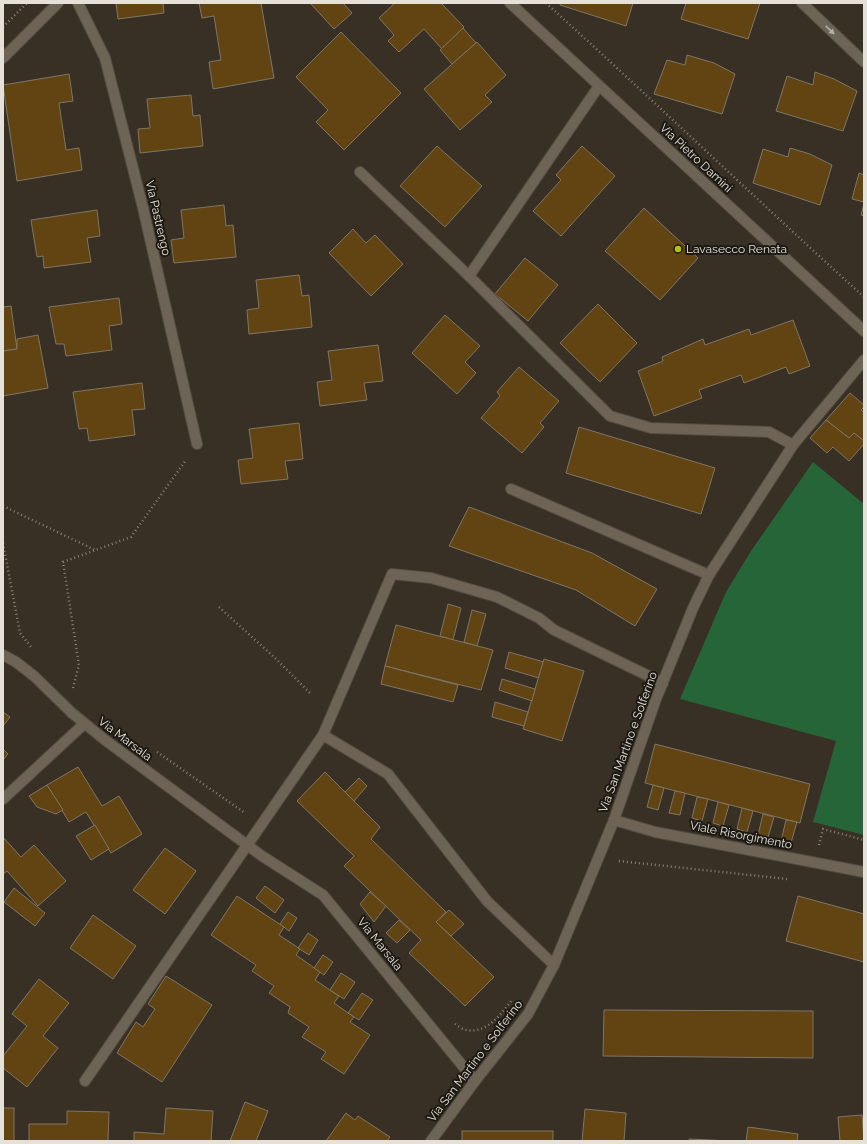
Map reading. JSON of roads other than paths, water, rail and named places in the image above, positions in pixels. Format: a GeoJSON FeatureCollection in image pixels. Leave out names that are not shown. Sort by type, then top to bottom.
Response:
{"type":"FeatureCollection","features":[{"type":"Feature","properties":{"kind":"street"},"geometry":{"type":"LineString","coordinates":[[3,58],[58,3]]}},
{"type":"Feature","properties":{"kind":"street","name":"Via Pastrengo"},"geometry":{"type":"LineString","coordinates":[[78,3],[105,58],[143,208],[197,444]]}},
{"type":"Feature","properties":{"kind":"street","name":"Via Pietro Damini"},"geometry":{"type":"LineString","coordinates":[[510,3],[864,331]]}},
{"type":"Feature","properties":{"kind":"street"},"geometry":{"type":"LineString","coordinates":[[802,3],[864,62]]}},
{"type":"Feature","properties":{"kind":"street"},"geometry":{"type":"LineString","coordinates":[[469,276],[599,86]]}},
{"type":"Feature","properties":{"kind":"street"},"geometry":{"type":"LineString","coordinates":[[360,172],[469,276],[610,416],[651,428],[769,432],[793,445]]}},
{"type":"Feature","properties":{"kind":"street","name":"Via San Martino e Solferino"},"geometry":{"type":"LineString","coordinates":[[431,1141],[475,1081],[528,1014],[554,965],[614,820],[656,699],[708,575],[793,445],[864,360]]}},
{"type":"Feature","properties":{"kind":"street"},"geometry":{"type":"LineString","coordinates":[[511,489],[708,575]]}},
{"type":"Feature","properties":{"kind":"street"},"geometry":{"type":"LineString","coordinates":[[85,1081],[323,735],[392,574],[431,578],[497,597],[539,618],[554,630],[663,683]]}},
{"type":"Feature","properties":{"kind":"street","name":"Via Marsala"},"geometry":{"type":"LineString","coordinates":[[3,655],[16,662],[34,676],[55,698],[84,724],[246,845],[323,895],[475,1081]]}},
{"type":"Feature","properties":{"kind":"street","name":"Via Marsala"},"geometry":{"type":"LineString","coordinates":[[3,799],[84,724]]}},
{"type":"Feature","properties":{"kind":"street"},"geometry":{"type":"LineString","coordinates":[[323,735],[388,774],[487,901],[554,965]]}},
{"type":"Feature","properties":{"kind":"street","name":"Viale Risorgimento"},"geometry":{"type":"LineString","coordinates":[[614,820],[655,832],[864,872]]}},
{"type":"Feature","properties":{"kind":"place","name":"Lavasecco Renata"},"geometry":{"type":"Point","coordinates":[678,249]}}]}
